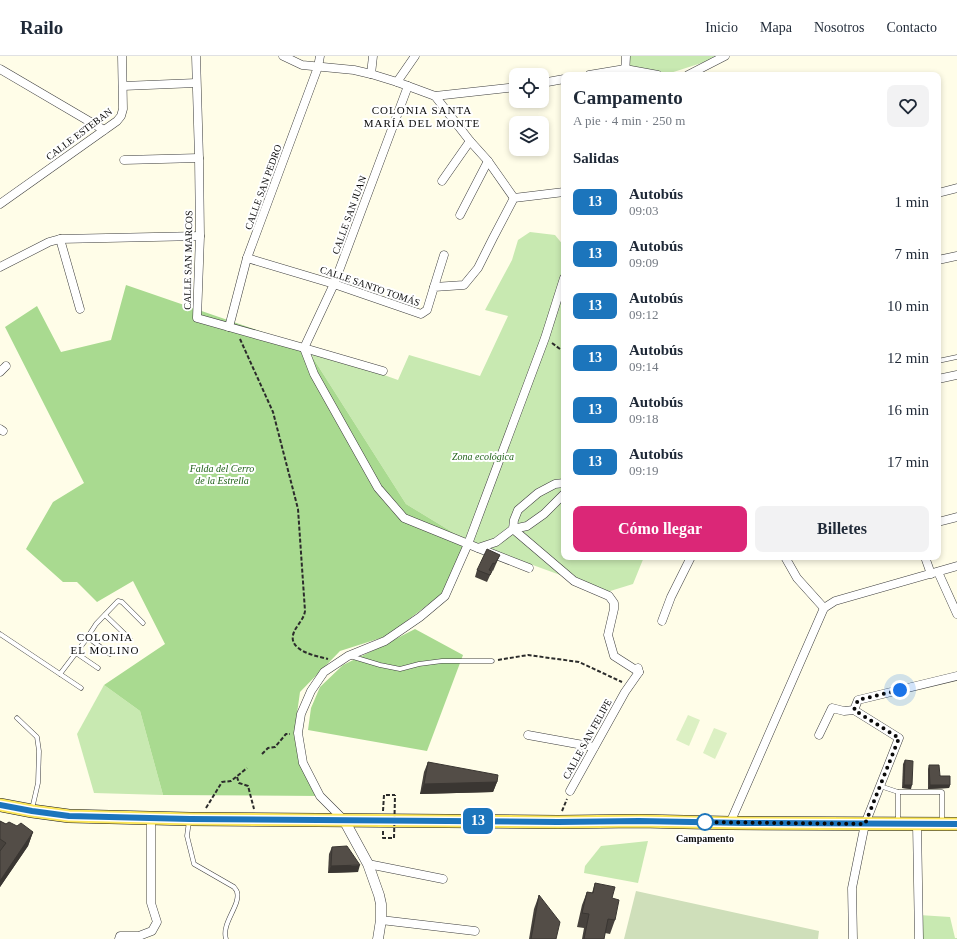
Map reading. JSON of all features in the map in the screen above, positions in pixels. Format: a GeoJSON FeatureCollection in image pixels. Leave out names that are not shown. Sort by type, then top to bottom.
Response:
{"type":"FeatureCollection","features":[{"type":"Feature","properties":{"kind":"main road"},"geometry":{"type":"LineString","coordinates":[[0,805],[69,816],[195,819],[957,824]]}},
{"type":"Feature","properties":{"kind":"street","name":"CALLE ESTEBAN"},"geometry":{"type":"LineString","coordinates":[[0,204],[117,121],[121,116],[123,109],[122,56]]}},
{"type":"Feature","properties":{"kind":"street","name":"CALLE SAN MARCOS"},"geometry":{"type":"LineString","coordinates":[[196,56],[200,236],[197,318],[383,371]]}},
{"type":"Feature","properties":{"kind":"street"},"geometry":{"type":"LineString","coordinates":[[283,56],[302,65],[354,70],[371,74],[435,96],[509,88]]}},
{"type":"Feature","properties":{"kind":"street","name":"CALLE SAN PEDRO"},"geometry":{"type":"LineString","coordinates":[[232,328],[248,258],[318,67],[320,56]]}},
{"type":"Feature","properties":{"kind":"street"},"geometry":{"type":"LineString","coordinates":[[371,74],[373,56]]}},
{"type":"Feature","properties":{"kind":"street"},"geometry":{"type":"LineString","coordinates":[[397,82],[415,56]]}},
{"type":"Feature","properties":{"kind":"street"},"geometry":{"type":"LineString","coordinates":[[625,72],[626,56]]}},
{"type":"Feature","properties":{"kind":"street"},"geometry":{"type":"LineString","coordinates":[[694,72],[725,56]]}},
{"type":"Feature","properties":{"kind":"street"},"geometry":{"type":"LineString","coordinates":[[0,69],[104,130]]}},
{"type":"Feature","properties":{"kind":"street"},"geometry":{"type":"LineString","coordinates":[[549,82],[561,80]]}},
{"type":"Feature","properties":{"kind":"street"},"geometry":{"type":"LineString","coordinates":[[123,86],[196,83]]}},
{"type":"Feature","properties":{"kind":"street","name":"CALLE SAN JUAN"},"geometry":{"type":"LineString","coordinates":[[304,348],[334,284],[408,86]]}},
{"type":"Feature","properties":{"kind":"street"},"geometry":{"type":"LineString","coordinates":[[435,96],[470,141],[488,160],[514,198]]}},
{"type":"Feature","properties":{"kind":"street"},"geometry":{"type":"LineString","coordinates":[[442,181],[470,141]]}},
{"type":"Feature","properties":{"kind":"street"},"geometry":{"type":"LineString","coordinates":[[124,160],[199,158]]}},
{"type":"Feature","properties":{"kind":"street"},"geometry":{"type":"LineString","coordinates":[[460,215],[488,160]]}},
{"type":"Feature","properties":{"kind":"street"},"geometry":{"type":"LineString","coordinates":[[941,192],[957,188]]}},
{"type":"Feature","properties":{"kind":"street"},"geometry":{"type":"LineString","coordinates":[[514,198],[561,192]]}},
{"type":"Feature","properties":{"kind":"street"},"geometry":{"type":"LineString","coordinates":[[444,255],[434,287],[464,285],[478,268],[514,198]]}},
{"type":"Feature","properties":{"kind":"street"},"geometry":{"type":"LineString","coordinates":[[0,267],[49,242],[60,239],[200,236]]}},
{"type":"Feature","properties":{"kind":"street"},"geometry":{"type":"LineString","coordinates":[[60,239],[80,309]]}},
{"type":"Feature","properties":{"kind":"street"},"geometry":{"type":"LineString","coordinates":[[941,259],[957,256]]}},
{"type":"Feature","properties":{"kind":"street","name":"CALLE SANTO TOMÁS"},"geometry":{"type":"LineString","coordinates":[[248,258],[334,284],[421,314],[427,310],[434,287]]}},
{"type":"Feature","properties":{"kind":"street"},"geometry":{"type":"LineString","coordinates":[[378,939],[381,920],[381,904],[368,864],[344,820],[320,796],[303,763],[298,733],[301,714],[311,691],[324,672],[348,656],[385,640],[420,617],[445,596],[468,544],[545,338],[561,287]]}},
{"type":"Feature","properties":{"kind":"street"},"geometry":{"type":"LineString","coordinates":[[304,348],[314,374],[378,488],[404,518],[529,568]]}},
{"type":"Feature","properties":{"kind":"street"},"geometry":{"type":"LineString","coordinates":[[941,378],[957,375]]}},
{"type":"Feature","properties":{"kind":"street"},"geometry":{"type":"LineString","coordinates":[[513,530],[514,520],[518,510],[538,493],[555,484],[561,483]]}},
{"type":"Feature","properties":{"kind":"street"},"geometry":{"type":"LineString","coordinates":[[478,548],[496,542],[513,530],[527,526],[544,514],[561,497]]}},
{"type":"Feature","properties":{"kind":"street"},"geometry":{"type":"LineString","coordinates":[[941,521],[957,517]]}},
{"type":"Feature","properties":{"kind":"street","name":"CALLE SAN FELIPE"},"geometry":{"type":"LineString","coordinates":[[513,530],[574,581],[609,596],[614,602],[614,609],[608,635],[614,656],[638,670],[570,791]]}},
{"type":"Feature","properties":{"kind":"street"},"geometry":{"type":"LineString","coordinates":[[662,621],[690,560]]}},
{"type":"Feature","properties":{"kind":"street"},"geometry":{"type":"LineString","coordinates":[[787,560],[798,578],[824,608]]}},
{"type":"Feature","properties":{"kind":"street"},"geometry":{"type":"LineString","coordinates":[[927,560],[957,614]]}},
{"type":"Feature","properties":{"kind":"street"},"geometry":{"type":"LineString","coordinates":[[730,823],[824,608],[835,601],[957,566]]}},
{"type":"Feature","properties":{"kind":"street"},"geometry":{"type":"LineString","coordinates":[[854,710],[858,700],[957,676]]}},
{"type":"Feature","properties":{"kind":"street"},"geometry":{"type":"LineString","coordinates":[[820,735],[832,708],[844,711],[854,710],[899,738],[865,824],[852,888],[853,939]]}},
{"type":"Feature","properties":{"kind":"street"},"geometry":{"type":"LineString","coordinates":[[528,735],[594,747]]}},
{"type":"Feature","properties":{"kind":"street"},"geometry":{"type":"LineString","coordinates":[[119,939],[120,936],[139,936],[152,932],[157,922],[151,903],[152,818]]}},
{"type":"Feature","properties":{"kind":"street"},"geometry":{"type":"LineString","coordinates":[[917,824],[919,939]]}},
{"type":"Feature","properties":{"kind":"street"},"geometry":{"type":"LineString","coordinates":[[368,864],[443,879]]}},
{"type":"Feature","properties":{"kind":"street"},"geometry":{"type":"LineString","coordinates":[[381,920],[474,931]]}},
{"type":"Feature","properties":{"kind":"lane"},"geometry":{"type":"LineString","coordinates":[[941,360],[957,356]]}},
{"type":"Feature","properties":{"kind":"lane"},"geometry":{"type":"LineString","coordinates":[[60,674],[96,624],[118,601],[122,602],[143,623]]}},
{"type":"Feature","properties":{"kind":"lane"},"geometry":{"type":"LineString","coordinates":[[105,615],[130,639]]}},
{"type":"Feature","properties":{"kind":"lane"},"geometry":{"type":"LineString","coordinates":[[0,634],[81,688]]}},
{"type":"Feature","properties":{"kind":"lane"},"geometry":{"type":"LineString","coordinates":[[87,638],[110,654]]}},
{"type":"Feature","properties":{"kind":"lane"},"geometry":{"type":"LineString","coordinates":[[76,653],[98,668]]}},
{"type":"Feature","properties":{"kind":"lane"},"geometry":{"type":"LineString","coordinates":[[348,656],[400,669],[419,664],[442,661],[492,661]]}},
{"type":"Feature","properties":{"kind":"lane"},"geometry":{"type":"LineString","coordinates":[[17,718],[37,737],[39,751],[38,783],[32,811]]}},
{"type":"Feature","properties":{"kind":"lane"},"geometry":{"type":"LineString","coordinates":[[880,786],[898,792],[942,792],[942,824]]}},
{"type":"Feature","properties":{"kind":"lane"},"geometry":{"type":"LineString","coordinates":[[898,792],[898,824]]}},
{"type":"Feature","properties":{"kind":"lane"},"geometry":{"type":"LineString","coordinates":[[195,819],[187,836],[194,864],[234,887],[237,892],[238,899],[224,934],[226,939]]}},
{"type":"Feature","properties":{"kind":"path"},"geometry":{"type":"LineString","coordinates":[[232,328],[250,360],[273,412],[298,509],[305,610],[304,616],[293,633],[293,640],[301,651],[338,662]]}},
{"type":"Feature","properties":{"kind":"path"},"geometry":{"type":"LineString","coordinates":[[545,338],[561,350]]}},
{"type":"Feature","properties":{"kind":"path"},"geometry":{"type":"LineString","coordinates":[[492,661],[528,655],[579,662],[629,686]]}},
{"type":"Feature","properties":{"kind":"path"},"geometry":{"type":"LineString","coordinates":[[262,754],[268,748],[275,747],[286,734],[298,733]]}},
{"type":"Feature","properties":{"kind":"path"},"geometry":{"type":"LineString","coordinates":[[195,819],[222,782],[231,782],[247,768]]}},
{"type":"Feature","properties":{"kind":"path"},"geometry":{"type":"LineString","coordinates":[[237,776],[239,783],[248,786],[257,819]]}},
{"type":"Feature","properties":{"kind":"path","name":"CALLE SAN FELIPE"},"geometry":{"type":"LineString","coordinates":[[558,822],[570,791]]}},
{"type":"Feature","properties":{"kind":"path"},"geometry":{"type":"LineString","coordinates":[[383,820],[384,795],[395,795],[394,838],[383,838]]}},
{"type":"Feature","properties":{"kind":"green space"},"geometry":{"type":"Polygon","coordinates":[[[630,56],[719,56],[673,72],[629,72],[630,56]]]}},
{"type":"Feature","properties":{"kind":"green space","name":"Zona ecológica"},"geometry":{"type":"Polygon","coordinates":[[[530,232],[555,235],[561,242],[561,560],[643,560],[633,584],[607,592],[467,541],[406,504],[306,347],[398,380],[409,355],[480,376],[508,316],[485,310],[512,260],[518,240],[530,232]]]}},
{"type":"Feature","properties":{"kind":"green space","name":"Falda del Cerro de la Estrella"},"geometry":{"type":"Polygon","coordinates":[[[126,285],[306,347],[406,504],[467,541],[447,590],[387,636],[340,651],[300,692],[294,735],[321,796],[163,795],[140,711],[104,685],[165,644],[133,581],[97,602],[77,582],[63,582],[26,549],[53,502],[84,483],[5,327],[37,306],[61,352],[111,340],[126,285]]]}},
{"type":"Feature","properties":{"kind":"green space"},"geometry":{"type":"Polygon","coordinates":[[[415,629],[463,655],[427,751],[308,730],[311,708],[320,687],[343,665],[415,629]]]}},
{"type":"Feature","properties":{"kind":"green space"},"geometry":{"type":"Polygon","coordinates":[[[104,685],[140,711],[163,795],[94,793],[77,734],[104,685]]]}},
{"type":"Feature","properties":{"kind":"green space"},"geometry":{"type":"Polygon","coordinates":[[[688,715],[700,720],[689,746],[676,740],[688,715]]]}},
{"type":"Feature","properties":{"kind":"green space"},"geometry":{"type":"Polygon","coordinates":[[[714,728],[727,733],[715,759],[703,753],[714,728]]]}},
{"type":"Feature","properties":{"kind":"green space"},"geometry":{"type":"Polygon","coordinates":[[[648,841],[638,883],[584,873],[585,866],[601,846],[648,841]]]}},
{"type":"Feature","properties":{"kind":"green space"},"geometry":{"type":"Polygon","coordinates":[[[636,891],[819,931],[818,939],[624,939],[636,891]]]}},
{"type":"Feature","properties":{"kind":"green space"},"geometry":{"type":"Polygon","coordinates":[[[919,915],[950,917],[955,938],[957,939],[920,939],[919,915]]]}},
{"type":"Feature","properties":{"kind":"building"},"geometry":{"type":"Polygon","coordinates":[[[487,549],[500,555],[495,564],[493,563],[489,570],[492,571],[490,575],[477,570],[487,549]]]}},
{"type":"Feature","properties":{"kind":"building"},"geometry":{"type":"Polygon","coordinates":[[[905,760],[913,761],[912,785],[904,785],[905,760]]]}},
{"type":"Feature","properties":{"kind":"building"},"geometry":{"type":"Polygon","coordinates":[[[428,762],[498,775],[497,782],[424,784],[428,762]]]}},
{"type":"Feature","properties":{"kind":"building"},"geometry":{"type":"Polygon","coordinates":[[[929,765],[939,765],[940,776],[950,776],[950,785],[930,785],[929,765]]]}},
{"type":"Feature","properties":{"kind":"building"},"geometry":{"type":"Polygon","coordinates":[[[0,821],[6,824],[9,822],[17,826],[21,823],[33,832],[0,881],[0,851],[6,843],[0,839],[0,821]]]}},
{"type":"Feature","properties":{"kind":"building"},"geometry":{"type":"Polygon","coordinates":[[[347,846],[360,865],[331,866],[332,847],[347,846]]]}},
{"type":"Feature","properties":{"kind":"building"},"geometry":{"type":"Polygon","coordinates":[[[595,883],[615,887],[612,898],[619,900],[615,920],[608,919],[604,939],[584,939],[589,914],[582,913],[587,892],[593,893],[595,883]]]}},
{"type":"Feature","properties":{"kind":"building"},"geometry":{"type":"Polygon","coordinates":[[[539,895],[560,922],[556,939],[531,939],[539,895]]]}},
{"type":"Feature","properties":{"kind":"bus line","name":"13"},"geometry":{"type":"LineString","coordinates":[[0,805],[69,816],[190,819],[957,824]]}},
{"type":"Feature","properties":{"kind":"place","name":"Campamento"},"geometry":{"type":"Point","coordinates":[705,822]}},
{"type":"Feature","properties":{"kind":"district","name":"COLONIA SANTA MARÍA DEL MONTE"},"geometry":{"type":"Point","coordinates":[422,116]}},
{"type":"Feature","properties":{"kind":"district","name":"COLONIA EL MOLINO"},"geometry":{"type":"Point","coordinates":[105,643]}},
{"type":"Feature","properties":{"kind":"route"},"geometry":{"type":"LineString","coordinates":[[705,822],[700,822],[865,824],[899,738],[854,710],[858,700],[900,690]]}}]}
